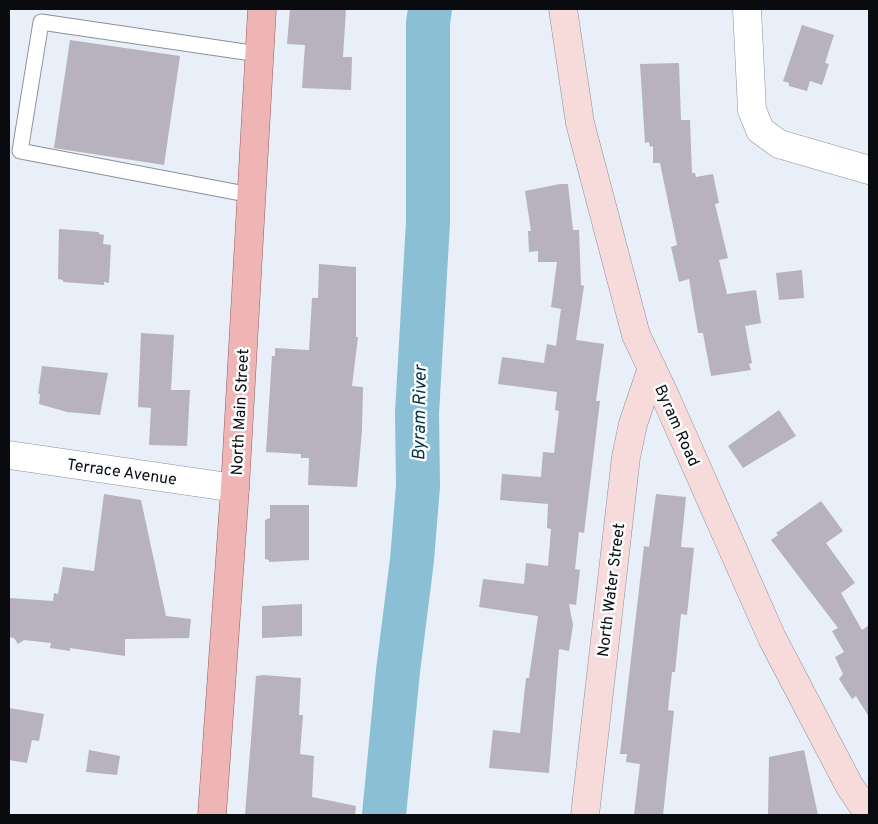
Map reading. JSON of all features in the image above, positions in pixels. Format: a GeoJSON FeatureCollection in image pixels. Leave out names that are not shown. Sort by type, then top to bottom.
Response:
{"type":"FeatureCollection","features":[{"type":"Feature","properties":{"kind":"main road","name":"North Main Street"},"geometry":{"type":"LineString","coordinates":[[212,815],[235,488],[262,9]]}},
{"type":"Feature","properties":{"kind":"main road","name":"Byram Road"},"geometry":{"type":"LineString","coordinates":[[563,9],[580,123],[597,194],[636,335],[772,638],[841,769],[869,815]]}},
{"type":"Feature","properties":{"kind":"main road","name":"North Water Street"},"geometry":{"type":"LineString","coordinates":[[585,815],[626,457],[634,424],[652,368]]}},
{"type":"Feature","properties":{"kind":"street"},"geometry":{"type":"LineString","coordinates":[[747,9],[752,110],[760,130],[779,144],[869,170]]}},
{"type":"Feature","properties":{"kind":"street","name":"Terrace Avenue"},"geometry":{"type":"LineString","coordinates":[[9,455],[235,488]]}},
{"type":"Feature","properties":{"kind":"lane"},"geometry":{"type":"LineString","coordinates":[[251,195],[20,151],[41,22],[260,54]]}},
{"type":"Feature","properties":{"kind":"building"},"geometry":{"type":"Polygon","coordinates":[[[290,9],[346,9],[343,57],[352,57],[351,90],[302,88],[305,45],[287,44],[290,9]]]}},
{"type":"Feature","properties":{"kind":"building"},"geometry":{"type":"Polygon","coordinates":[[[802,25],[834,35],[825,63],[829,64],[822,85],[810,81],[807,91],[789,86],[789,83],[783,81],[802,25]]]}},
{"type":"Feature","properties":{"kind":"building"},"geometry":{"type":"Polygon","coordinates":[[[70,40],[180,56],[164,165],[54,148],[70,40]]]}},
{"type":"Feature","properties":{"kind":"building"},"geometry":{"type":"Polygon","coordinates":[[[679,63],[681,120],[690,120],[692,173],[695,173],[696,177],[713,174],[719,203],[715,204],[728,258],[719,260],[727,294],[756,290],[761,323],[745,326],[752,363],[749,364],[751,370],[711,376],[703,333],[698,333],[689,279],[679,282],[671,247],[677,245],[660,163],[653,163],[653,146],[650,147],[649,142],[645,143],[640,64],[679,63]]]}},
{"type":"Feature","properties":{"kind":"building"},"geometry":{"type":"Polygon","coordinates":[[[568,184],[573,230],[579,230],[581,285],[584,286],[576,340],[604,344],[596,401],[600,401],[584,533],[579,532],[575,569],[580,570],[576,605],[569,604],[573,625],[569,651],[559,649],[549,773],[489,768],[493,730],[520,733],[526,678],[529,678],[538,616],[479,607],[483,579],[524,584],[526,563],[548,566],[551,529],[547,528],[548,504],[500,500],[502,474],[541,477],[543,452],[554,453],[559,411],[555,410],[557,392],[498,384],[502,357],[544,363],[547,344],[556,346],[561,309],[551,307],[557,262],[538,262],[538,251],[529,252],[528,231],[531,231],[525,191],[568,184]]]}},
{"type":"Feature","properties":{"kind":"building"},"geometry":{"type":"Polygon","coordinates":[[[59,229],[99,232],[99,234],[104,235],[103,244],[111,245],[109,283],[104,282],[104,285],[63,282],[63,280],[58,279],[59,229]]]}},
{"type":"Feature","properties":{"kind":"building"},"geometry":{"type":"Polygon","coordinates":[[[319,264],[356,267],[356,337],[358,337],[352,386],[363,387],[362,430],[357,487],[308,485],[309,458],[301,458],[301,454],[266,452],[272,356],[275,356],[275,348],[309,350],[312,298],[318,298],[319,264]]]}},
{"type":"Feature","properties":{"kind":"building"},"geometry":{"type":"Polygon","coordinates":[[[802,270],[804,298],[779,300],[776,273],[802,270]]]}},
{"type":"Feature","properties":{"kind":"building"},"geometry":{"type":"Polygon","coordinates":[[[141,333],[174,335],[171,390],[190,390],[187,446],[149,445],[151,408],[138,407],[141,333]]]}},
{"type":"Feature","properties":{"kind":"building"},"geometry":{"type":"Polygon","coordinates":[[[42,366],[108,373],[100,415],[67,412],[39,404],[40,394],[38,394],[42,366]]]}},
{"type":"Feature","properties":{"kind":"building"},"geometry":{"type":"Polygon","coordinates":[[[779,410],[796,436],[743,468],[728,446],[779,410]]]}},
{"type":"Feature","properties":{"kind":"building"},"geometry":{"type":"Polygon","coordinates":[[[104,494],[141,500],[166,616],[191,619],[189,638],[125,639],[125,656],[70,648],[70,651],[50,648],[51,643],[24,640],[18,644],[14,638],[9,637],[9,598],[53,601],[54,593],[58,594],[63,567],[94,571],[104,494]]]}},
{"type":"Feature","properties":{"kind":"building"},"geometry":{"type":"Polygon","coordinates":[[[656,494],[686,497],[681,547],[694,548],[687,615],[681,614],[675,672],[672,672],[668,710],[674,711],[663,815],[634,815],[640,764],[626,762],[627,754],[620,754],[644,546],[649,547],[656,494]]]}},
{"type":"Feature","properties":{"kind":"building"},"geometry":{"type":"Polygon","coordinates":[[[821,501],[843,531],[826,543],[855,583],[841,593],[862,630],[869,625],[869,717],[856,696],[852,699],[839,679],[843,674],[835,657],[844,652],[832,631],[838,628],[771,540],[778,535],[776,533],[821,501]]]}},
{"type":"Feature","properties":{"kind":"building"},"geometry":{"type":"Polygon","coordinates":[[[270,505],[309,505],[309,560],[269,562],[269,560],[265,559],[265,520],[270,518],[270,505]]]}},
{"type":"Feature","properties":{"kind":"building"},"geometry":{"type":"Polygon","coordinates":[[[302,604],[302,636],[262,638],[262,606],[302,604]]]}},
{"type":"Feature","properties":{"kind":"building"},"geometry":{"type":"Polygon","coordinates":[[[256,676],[301,678],[299,715],[303,715],[300,754],[314,756],[312,797],[356,806],[355,815],[245,815],[256,676]]]}},
{"type":"Feature","properties":{"kind":"building"},"geometry":{"type":"Polygon","coordinates":[[[9,708],[44,714],[39,741],[32,740],[27,763],[9,760],[9,708]]]}},
{"type":"Feature","properties":{"kind":"building"},"geometry":{"type":"Polygon","coordinates":[[[89,750],[120,756],[117,775],[86,772],[89,750]]]}},
{"type":"Feature","properties":{"kind":"building"},"geometry":{"type":"Polygon","coordinates":[[[804,750],[818,815],[768,815],[769,757],[804,750]]]}},
{"type":"Feature","properties":{"kind":"waterway","name":"Byram River"},"geometry":{"type":"LineString","coordinates":[[384,815],[398,671],[412,560],[418,486],[417,413],[428,222],[428,23],[430,9]]}}]}
